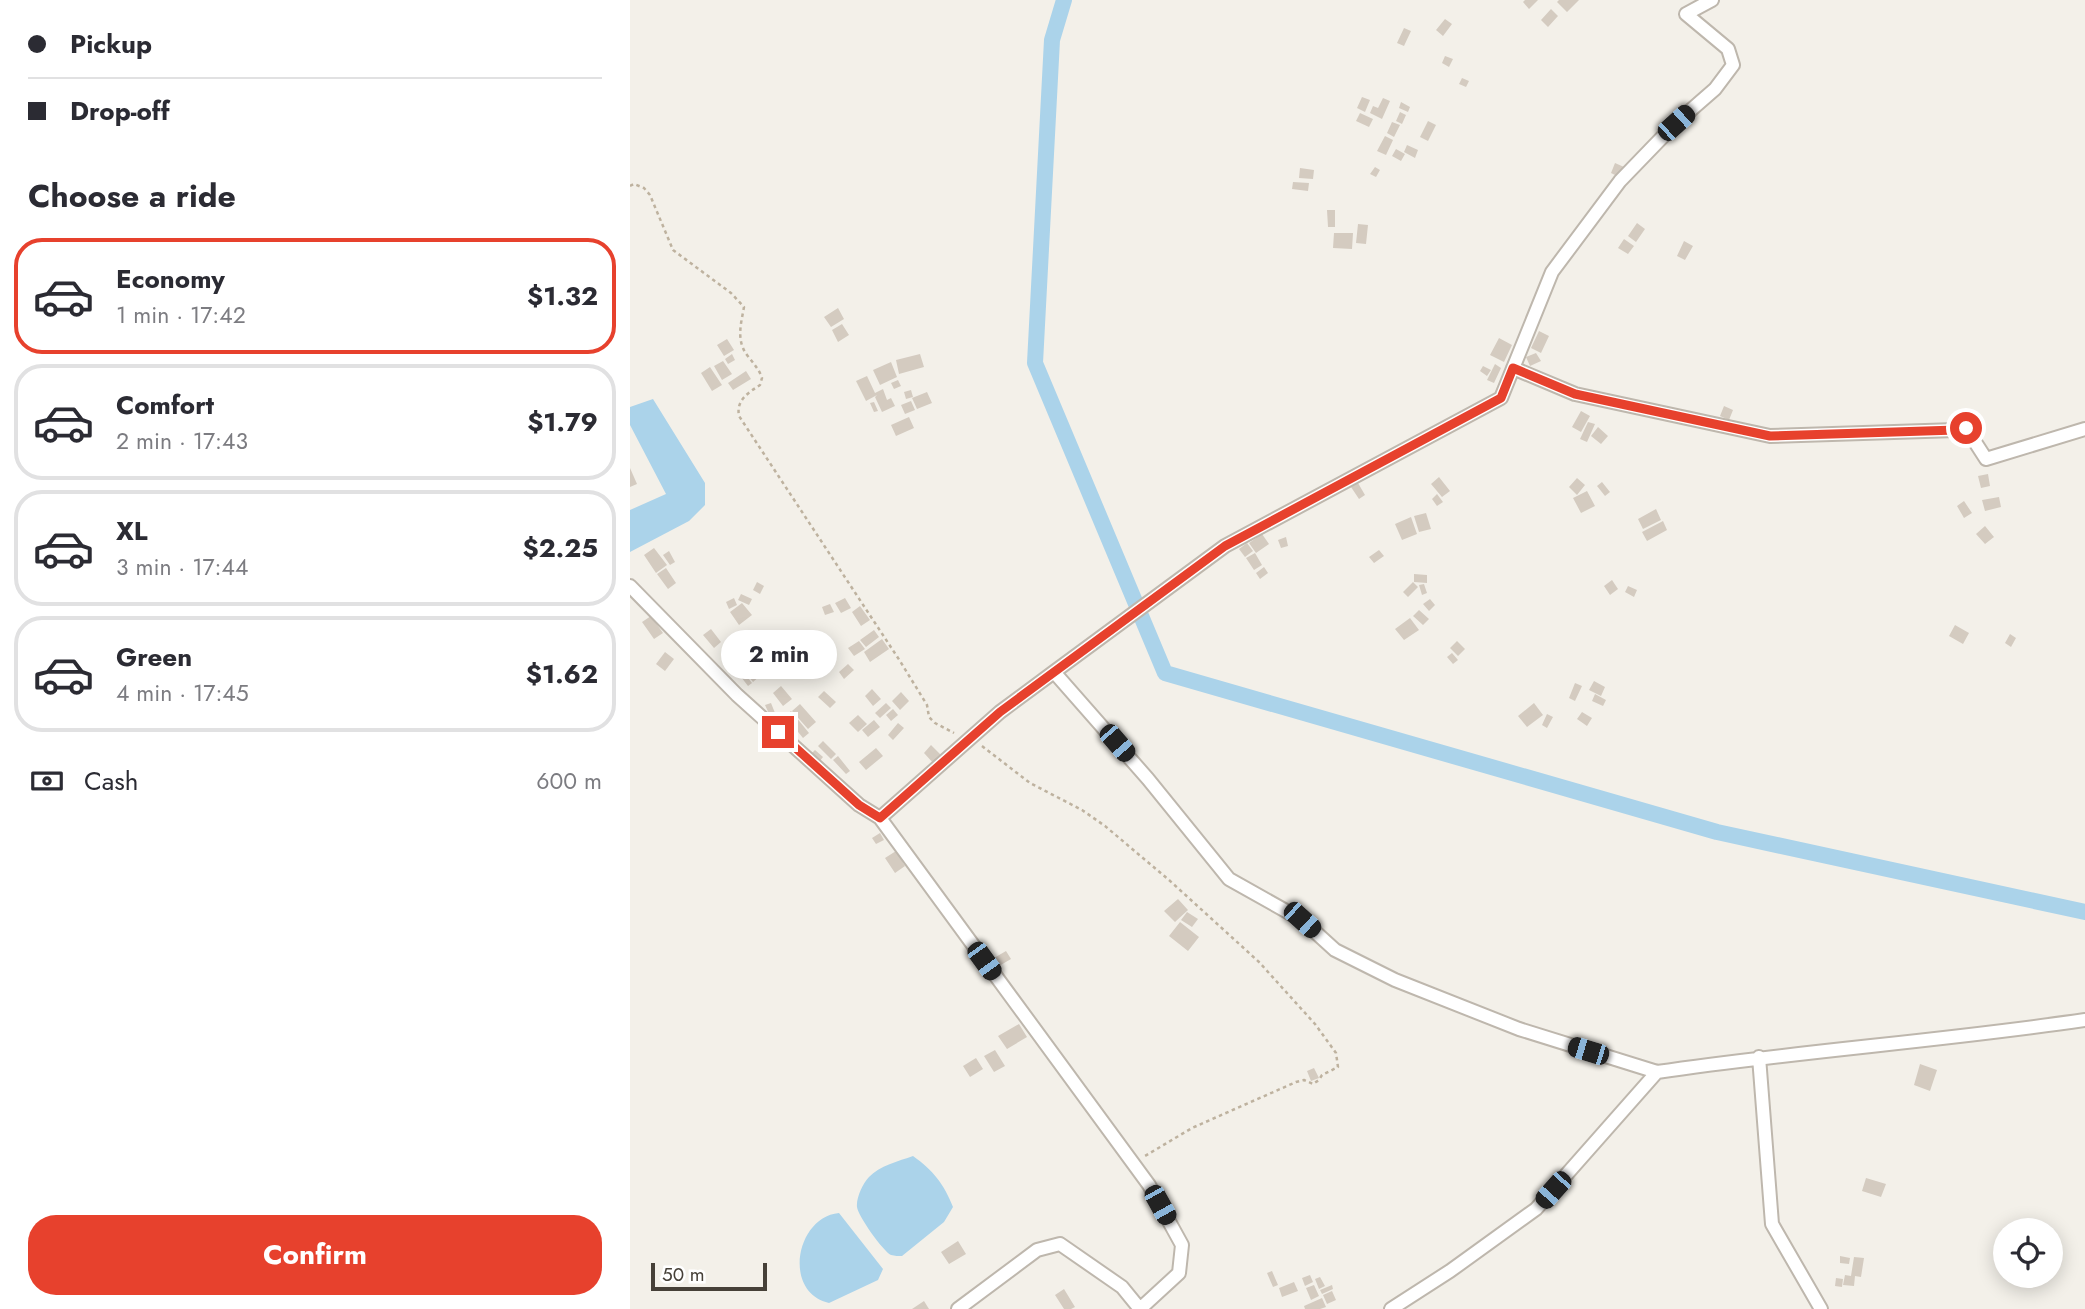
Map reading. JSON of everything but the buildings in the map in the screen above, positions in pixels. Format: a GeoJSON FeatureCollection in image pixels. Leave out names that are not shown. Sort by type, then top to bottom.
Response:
{"type":"FeatureCollection","features":[{"type":"Feature","properties":{"kind":"street"},"geometry":{"type":"LineString","coordinates":[[880,818],[1000,712],[1225,546],[1501,398],[1552,272],[1620,181],[1676,123],[1715,89],[1733,65],[1728,49],[1686,14],[1712,0]]}},
{"type":"Feature","properties":{"kind":"street"},"geometry":{"type":"LineString","coordinates":[[1513,368],[1575,394],[1770,436],[1966,428],[1986,459],[2085,429]]}},
{"type":"Feature","properties":{"kind":"street"},"geometry":{"type":"LineString","coordinates":[[630,586],[737,695],[859,805],[880,818],[1149,1185],[1182,1245],[1179,1273],[1140,1309],[1122,1287],[1060,1244],[1037,1250],[958,1309]]}},
{"type":"Feature","properties":{"kind":"street"},"geometry":{"type":"LineString","coordinates":[[1054,672],[1148,779],[1229,879],[1302,920],[1335,950],[1395,979],[1520,1029],[1657,1072],[1759,1057],[2011,1031],[2085,1020]]}},
{"type":"Feature","properties":{"kind":"street"},"geometry":{"type":"LineString","coordinates":[[1759,1057],[1772,1224],[1821,1309]]}},
{"type":"Feature","properties":{"kind":"street"},"geometry":{"type":"LineString","coordinates":[[1391,1309],[1450,1271],[1535,1209],[1657,1072]]}},
{"type":"Feature","properties":{"kind":"water"},"geometry":{"type":"Polygon","coordinates":[[[653,399],[705,483],[705,505],[689,521],[630,552],[630,510],[666,494],[630,425],[630,407],[653,399]]]}},
{"type":"Feature","properties":{"kind":"water"},"geometry":{"type":"Polygon","coordinates":[[[913,1156],[937,1178],[953,1207],[944,1222],[902,1256],[892,1255],[882,1247],[866,1225],[858,1211],[858,1199],[864,1183],[873,1173],[913,1156]]]}},
{"type":"Feature","properties":{"kind":"water"},"geometry":{"type":"Polygon","coordinates":[[[839,1213],[883,1269],[878,1280],[829,1303],[814,1296],[805,1285],[800,1271],[800,1255],[813,1227],[824,1218],[839,1213]]]}},
{"type":"Feature","properties":{"kind":"waterway"},"geometry":{"type":"LineString","coordinates":[[1064,0],[1052,40],[1035,363],[1165,673],[1717,832],[2085,912]]}},
{"type":"Feature","properties":{"kind":"route"},"geometry":{"type":"LineString","coordinates":[[778,732],[859,805],[880,818],[1000,712],[1225,546],[1501,398],[1513,368],[1575,394],[1770,436],[1966,428]]}}]}
